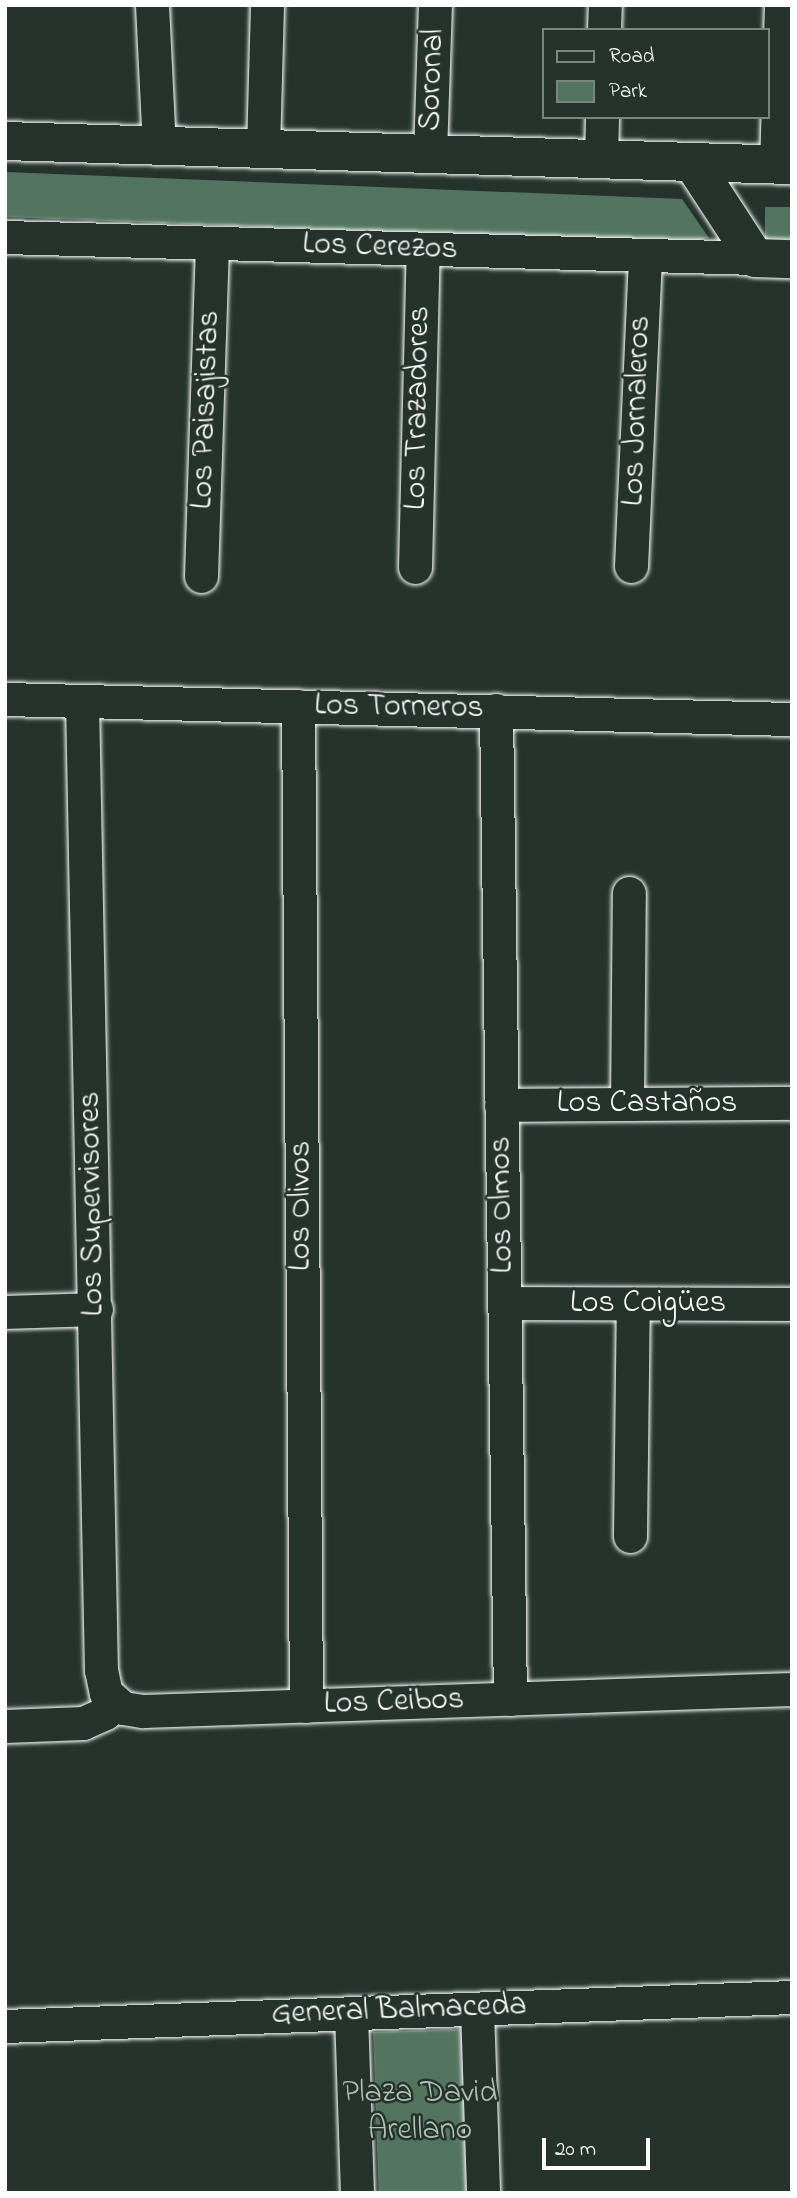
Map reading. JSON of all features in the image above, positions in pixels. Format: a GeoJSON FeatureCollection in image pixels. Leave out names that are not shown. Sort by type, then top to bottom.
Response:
{"type":"FeatureCollection","features":[{"type":"Feature","properties":{"kind":"street"},"geometry":{"type":"LineString","coordinates":[[152,5],[159,146]]}},
{"type":"Feature","properties":{"kind":"street"},"geometry":{"type":"LineString","coordinates":[[263,149],[267,5]]}},
{"type":"Feature","properties":{"kind":"street","name":"Soronal"},"geometry":{"type":"LineString","coordinates":[[430,154],[435,5]]}},
{"type":"Feature","properties":{"kind":"street"},"geometry":{"type":"LineString","coordinates":[[604,28],[605,5]]}},
{"type":"Feature","properties":{"kind":"street"},"geometry":{"type":"LineString","coordinates":[[5,141],[784,165],[780,5]]}},
{"type":"Feature","properties":{"kind":"street"},"geometry":{"type":"LineString","coordinates":[[601,159],[602,119]]}},
{"type":"Feature","properties":{"kind":"street","name":"Los Cerezos"},"geometry":{"type":"LineString","coordinates":[[693,163],[774,259]]}},
{"type":"Feature","properties":{"kind":"street","name":"Los Cerezos"},"geometry":{"type":"LineString","coordinates":[[5,237],[774,259]]}},
{"type":"Feature","properties":{"kind":"street","name":"Los Paisajistas"},"geometry":{"type":"LineString","coordinates":[[201,576],[212,243]]}},
{"type":"Feature","properties":{"kind":"street","name":"Los Trazadores"},"geometry":{"type":"LineString","coordinates":[[415,567],[423,249]]}},
{"type":"Feature","properties":{"kind":"street","name":"Los Jornaleros"},"geometry":{"type":"LineString","coordinates":[[631,566],[645,256]]}},
{"type":"Feature","properties":{"kind":"street","name":"Los Torneros"},"geometry":{"type":"LineString","coordinates":[[5,699],[792,719]]}},
{"type":"Feature","properties":{"kind":"street","name":"Los Supervisores"},"geometry":{"type":"LineString","coordinates":[[82,701],[102,1682],[115,1703]]}},
{"type":"Feature","properties":{"kind":"street","name":"Los Olivos"},"geometry":{"type":"LineString","coordinates":[[298,706],[306,1706]]}},
{"type":"Feature","properties":{"kind":"street","name":"Los Olmos"},"geometry":{"type":"LineString","coordinates":[[496,710],[510,1699]]}},
{"type":"Feature","properties":{"kind":"street"},"geometry":{"type":"LineString","coordinates":[[627,1104],[629,892]]}},
{"type":"Feature","properties":{"kind":"street","name":"Los Castaños"},"geometry":{"type":"LineString","coordinates":[[501,1105],[792,1103]]}},
{"type":"Feature","properties":{"kind":"street","name":"Los Coigües"},"geometry":{"type":"LineString","coordinates":[[505,1303],[792,1304]]}},
{"type":"Feature","properties":{"kind":"street"},"geometry":{"type":"LineString","coordinates":[[630,1535],[633,1304]]}},
{"type":"Feature","properties":{"kind":"street"},"geometry":{"type":"LineString","coordinates":[[5,1312],[96,1309]]}},
{"type":"Feature","properties":{"kind":"street","name":"Los Ceibos"},"geometry":{"type":"LineString","coordinates":[[115,1703],[143,1711],[792,1689]]}},
{"type":"Feature","properties":{"kind":"street"},"geometry":{"type":"LineString","coordinates":[[5,1726],[83,1723],[105,1713],[115,1703]]}},
{"type":"Feature","properties":{"kind":"street","name":"General Balmaceda"},"geometry":{"type":"LineString","coordinates":[[5,2026],[792,1997]]}},
{"type":"Feature","properties":{"kind":"street"},"geometry":{"type":"LineString","coordinates":[[477,2009],[483,2193]]}},
{"type":"Feature","properties":{"kind":"street"},"geometry":{"type":"LineString","coordinates":[[351,2013],[357,2193]]}},
{"type":"Feature","properties":{"kind":"green space"},"geometry":{"type":"Polygon","coordinates":[[[5,172],[682,199],[709,238],[683,243],[5,217],[5,172]]]}},
{"type":"Feature","properties":{"kind":"green space"},"geometry":{"type":"Polygon","coordinates":[[[765,207],[792,207],[792,239],[765,239],[765,207]]]}},
{"type":"Feature","properties":{"kind":"green space","name":"Plaza David Arellano"},"geometry":{"type":"Polygon","coordinates":[[[462,2029],[468,2193],[379,2193],[373,2032],[462,2029]]]}}]}
